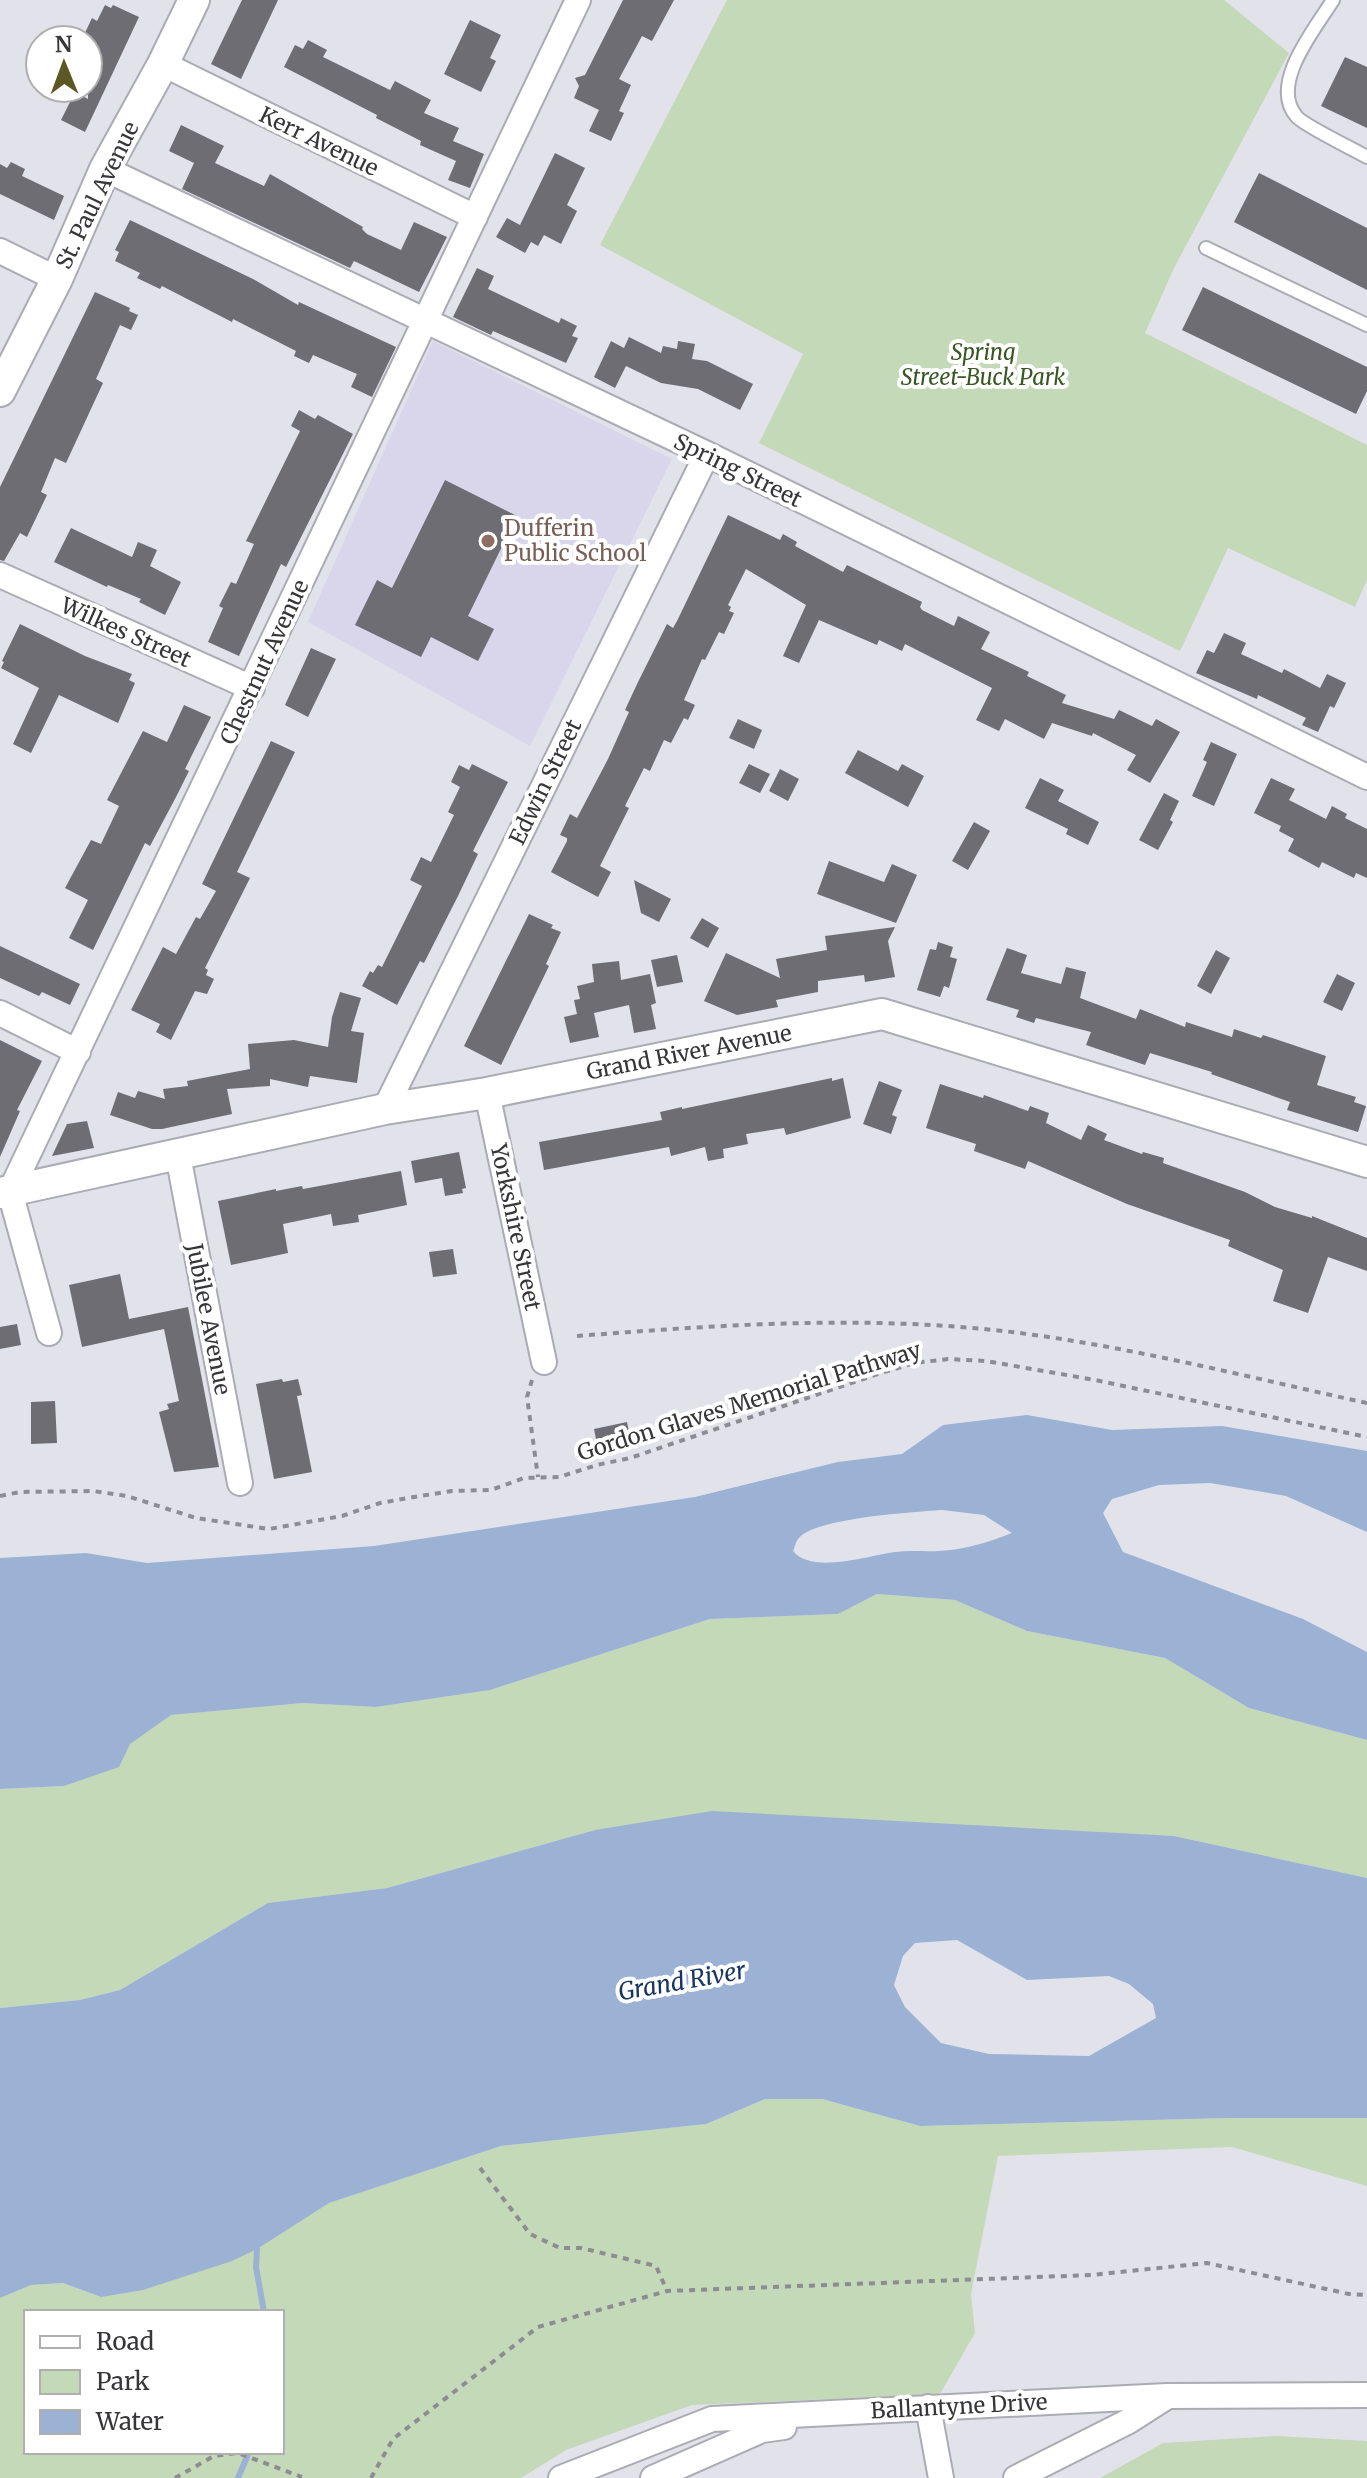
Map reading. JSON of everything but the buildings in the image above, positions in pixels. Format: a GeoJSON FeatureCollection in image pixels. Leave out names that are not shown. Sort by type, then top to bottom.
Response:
{"type":"FeatureCollection","features":[{"type":"Feature","properties":{"kind":"street","name":"St. Paul Avenue"},"geometry":{"type":"LineString","coordinates":[[0,391],[57,279],[105,169],[194,0]]}},
{"type":"Feature","properties":{"kind":"street","name":"Chestnut Avenue"},"geometry":{"type":"LineString","coordinates":[[5,1192],[78,1052],[578,0]]}},
{"type":"Feature","properties":{"kind":"street","name":"Kerr Avenue"},"geometry":{"type":"LineString","coordinates":[[163,64],[475,217]]}},
{"type":"Feature","properties":{"kind":"street","name":"Spring Street"},"geometry":{"type":"LineString","coordinates":[[105,169],[707,454],[1367,777]]}},
{"type":"Feature","properties":{"kind":"street"},"geometry":{"type":"LineString","coordinates":[[0,251],[57,279]]}},
{"type":"Feature","properties":{"kind":"street","name":"Edwin Street"},"geometry":{"type":"LineString","coordinates":[[385,1109],[707,454]]}},
{"type":"Feature","properties":{"kind":"street","name":"Wilkes Street"},"geometry":{"type":"LineString","coordinates":[[0,575],[252,688]]}},
{"type":"Feature","properties":{"kind":"street"},"geometry":{"type":"LineString","coordinates":[[0,1013],[78,1052]]}},
{"type":"Feature","properties":{"kind":"street","name":"Grand River Avenue"},"geometry":{"type":"LineString","coordinates":[[5,1192],[385,1109],[487,1093],[882,1014],[1367,1162]]}},
{"type":"Feature","properties":{"kind":"street","name":"Yorkshire Street"},"geometry":{"type":"LineString","coordinates":[[487,1093],[544,1362]]}},
{"type":"Feature","properties":{"kind":"street","name":"Jubilee Avenue"},"geometry":{"type":"LineString","coordinates":[[178,1155],[240,1483]]}},
{"type":"Feature","properties":{"kind":"street"},"geometry":{"type":"LineString","coordinates":[[5,1192],[49,1333]]}},
{"type":"Feature","properties":{"kind":"street","name":"Ballantyne Drive"},"geometry":{"type":"LineString","coordinates":[[561,2478],[712,2419],[1167,2396],[1367,2395]]}},
{"type":"Feature","properties":{"kind":"street"},"geometry":{"type":"LineString","coordinates":[[1016,2478],[1129,2421],[1167,2396]]}},
{"type":"Feature","properties":{"kind":"street"},"geometry":{"type":"LineString","coordinates":[[653,2478],[762,2430],[928,2407],[941,2478]]}},
{"type":"Feature","properties":{"kind":"lane"},"geometry":{"type":"LineString","coordinates":[[1333,0],[1289,72],[1286,98],[1297,117],[1367,157]]}},
{"type":"Feature","properties":{"kind":"lane"},"geometry":{"type":"LineString","coordinates":[[1206,248],[1367,325]]}},
{"type":"Feature","properties":{"kind":"path"},"geometry":{"type":"LineString","coordinates":[[577,1336],[786,1322],[960,1327],[1006,1331],[1106,1348],[1367,1403]]}},
{"type":"Feature","properties":{"kind":"path","name":"Gordon Glaves Memorial Pathway"},"geometry":{"type":"LineString","coordinates":[[0,1496],[20,1492],[93,1491],[127,1496],[196,1518],[269,1529],[342,1516],[391,1501],[452,1491],[491,1490],[524,1478],[559,1477],[630,1458],[881,1373],[915,1363],[948,1359],[986,1361],[1095,1380],[1367,1437]]}},
{"type":"Feature","properties":{"kind":"path"},"geometry":{"type":"LineString","coordinates":[[538,1477],[527,1397],[533,1376],[544,1362]]}},
{"type":"Feature","properties":{"kind":"path"},"geometry":{"type":"LineString","coordinates":[[480,2168],[530,2234],[560,2248],[581,2248],[656,2266],[667,2291]]}},
{"type":"Feature","properties":{"kind":"path"},"geometry":{"type":"LineString","coordinates":[[371,2478],[393,2439],[538,2327],[667,2291],[1091,2275],[1207,2263],[1349,2294],[1367,2295]]}},
{"type":"Feature","properties":{"kind":"path"},"geometry":{"type":"LineString","coordinates":[[175,2478],[214,2456],[230,2454]]}},
{"type":"Feature","properties":{"kind":"path"},"geometry":{"type":"LineString","coordinates":[[241,2454],[302,2477]]}},
{"type":"Feature","properties":{"kind":"shaded area","name":"Dufferin Public School"},"geometry":{"type":"Polygon","coordinates":[[[433,341],[672,459],[530,746],[308,622],[433,341]]]}},
{"type":"Feature","properties":{"kind":"green space","name":"Spring Street-Buck Park"},"geometry":{"type":"Polygon","coordinates":[[[727,0],[1224,0],[1289,53],[1174,268],[1145,333],[1367,445],[1367,580],[1355,607],[1228,548],[1180,651],[759,443],[803,354],[600,245],[727,0]]]}},
{"type":"Feature","properties":{"kind":"green space"},"geometry":{"type":"Polygon","coordinates":[[[877,1594],[955,1600],[1027,1631],[1165,1658],[1249,1708],[1367,1740],[1367,1878],[1174,1836],[595,1830],[387,1888],[268,1903],[120,1990],[80,2000],[0,2008],[0,1789],[64,1786],[170,1715],[302,1703],[376,1707],[490,1690],[710,1619],[838,1614],[877,1594]]]}},
{"type":"Feature","properties":{"kind":"green space"},"geometry":{"type":"Polygon","coordinates":[[[765,2099],[822,2099],[920,2126],[1229,2118],[1367,2118],[1367,2186],[1232,2147],[998,2156],[971,2294],[975,2333],[940,2394],[692,2405],[566,2450],[521,2478],[0,2478],[0,2298],[31,2285],[63,2283],[101,2297],[329,2203],[501,2146],[706,2124],[765,2099]]]}},
{"type":"Feature","properties":{"kind":"green space"},"geometry":{"type":"Polygon","coordinates":[[[1276,2436],[1367,2441],[1367,2478],[1100,2478],[1163,2443],[1276,2436]]]}},
{"type":"Feature","properties":{"kind":"water"},"geometry":{"type":"Polygon","coordinates":[[[1027,1415],[1112,1430],[1222,1426],[1367,1451],[1367,1532],[1286,1496],[1210,1483],[1159,1485],[1112,1499],[1103,1513],[1123,1552],[1303,1619],[1367,1652],[1367,1740],[1249,1708],[1165,1658],[1027,1631],[955,1600],[877,1594],[838,1614],[710,1619],[490,1690],[376,1707],[302,1703],[171,1715],[130,1744],[119,1767],[64,1786],[0,1789],[0,1558],[86,1553],[147,1563],[374,1546],[695,1497],[838,1462],[902,1454],[943,1425],[1027,1415]],[[942,1510],[843,1521],[807,1532],[798,1539],[793,1551],[813,1562],[842,1562],[895,1552],[958,1549],[1012,1533],[984,1515],[942,1510]]]}},
{"type":"Feature","properties":{"kind":"water","name":"Grand River"},"geometry":{"type":"Polygon","coordinates":[[[712,1811],[1174,1836],[1367,1878],[1367,2118],[1229,2118],[920,2126],[822,2099],[765,2099],[706,2124],[501,2146],[329,2203],[257,2249],[232,2261],[143,2290],[101,2297],[63,2283],[31,2285],[0,2298],[0,2008],[80,2000],[120,1990],[268,1903],[387,1888],[595,1830],[712,1811]],[[957,1940],[915,1943],[903,1956],[894,1985],[905,2007],[941,2043],[989,2054],[1089,2056],[1156,2018],[1153,2004],[1129,1984],[1109,1976],[1027,1980],[957,1940]]]}},
{"type":"Feature","properties":{"kind":"waterway"},"geometry":{"type":"LineString","coordinates":[[257,2249],[256,2267],[264,2310]]}},
{"type":"Feature","properties":{"kind":"waterway"},"geometry":{"type":"LineString","coordinates":[[238,2478],[248,2454]]}},
{"type":"Feature","properties":{"kind":"place","name":"Dufferin Public School"},"geometry":{"type":"Point","coordinates":[488,541]}}]}
